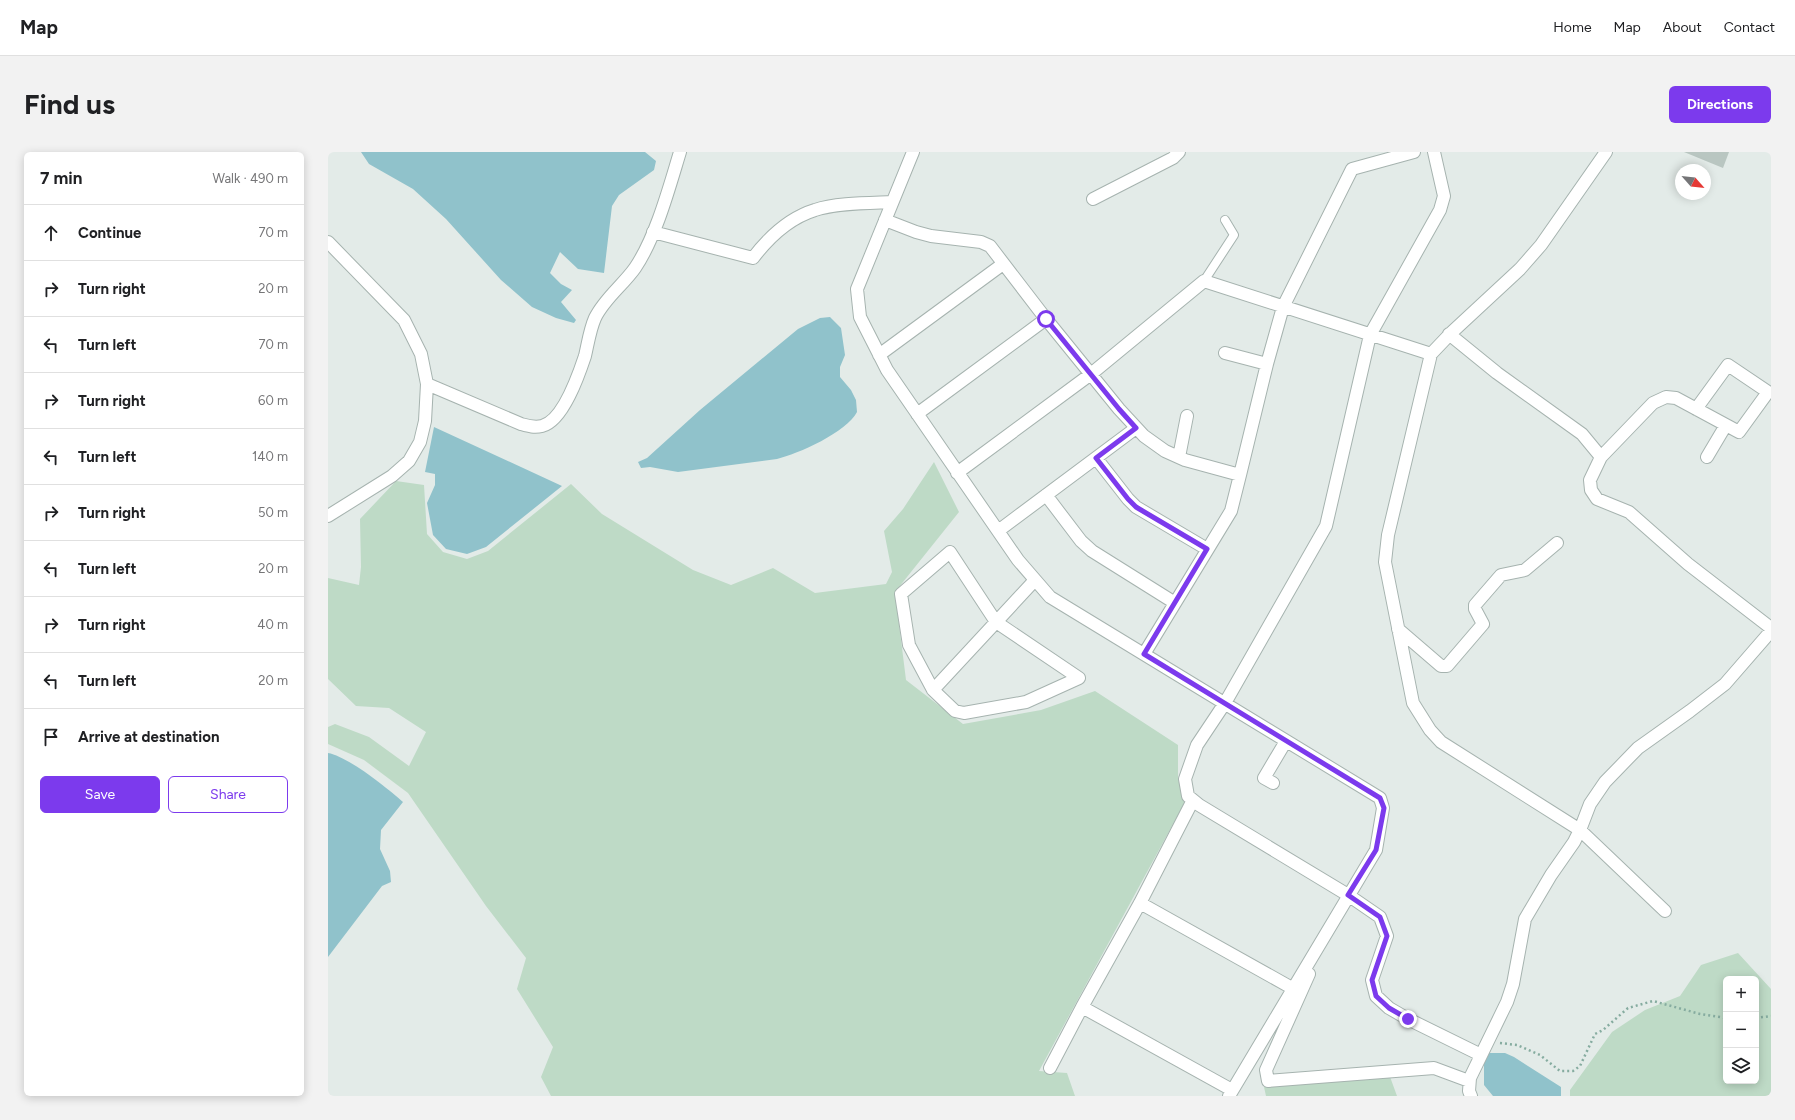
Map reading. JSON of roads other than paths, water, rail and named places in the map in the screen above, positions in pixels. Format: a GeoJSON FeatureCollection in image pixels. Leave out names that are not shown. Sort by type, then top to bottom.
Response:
{"type":"FeatureCollection","features":[{"type":"Feature","properties":{"kind":"street"},"geometry":{"type":"LineString","coordinates":[[427,384],[521,424],[535,427],[544,426],[553,418],[566,403],[584,357],[594,319],[601,307],[635,267],[653,232],[680,152]]}},
{"type":"Feature","properties":{"kind":"street"},"geometry":{"type":"LineString","coordinates":[[913,152],[857,289],[860,317],[886,370],[1018,560],[1050,597],[1380,798],[1384,808],[1376,850],[1292,988],[1231,1093],[1082,1007]]}},
{"type":"Feature","properties":{"kind":"street"},"geometry":{"type":"LineString","coordinates":[[1093,199],[1173,158],[1179,152]]}},
{"type":"Feature","properties":{"kind":"street"},"geometry":{"type":"LineString","coordinates":[[1144,654],[1231,510],[1267,364],[1283,307],[1352,169],[1414,152]]}},
{"type":"Feature","properties":{"kind":"street"},"geometry":{"type":"LineString","coordinates":[[1434,152],[1444,196],[1440,210],[1370,335],[1326,526],[1225,703],[1197,745],[1185,779],[1188,796],[1193,800],[1348,895],[1380,917],[1387,936],[1372,980],[1376,996],[1389,1008],[1408,1019],[1483,1050]]}},
{"type":"Feature","properties":{"kind":"street"},"geometry":{"type":"LineString","coordinates":[[1606,152],[1541,245],[1520,269],[1449,334],[1432,354],[1387,542],[1385,562],[1413,703],[1430,730],[1441,742],[1580,830],[1665,911]]}},
{"type":"Feature","properties":{"kind":"street"},"geometry":{"type":"LineString","coordinates":[[653,232],[753,258],[778,230],[815,209],[892,202]]}},
{"type":"Feature","properties":{"kind":"street"},"geometry":{"type":"LineString","coordinates":[[885,220],[916,232],[932,236],[981,242],[990,246],[1046,319],[1119,409],[1144,436],[1165,451],[1179,458],[1240,475]]}},
{"type":"Feature","properties":{"kind":"street"},"geometry":{"type":"LineString","coordinates":[[328,242],[404,320],[421,354],[427,384],[425,421],[420,442],[408,460],[392,476],[328,516]]}},
{"type":"Feature","properties":{"kind":"street"},"geometry":{"type":"LineString","coordinates":[[879,355],[1003,264]]}},
{"type":"Feature","properties":{"kind":"street"},"geometry":{"type":"LineString","coordinates":[[957,473],[1091,374],[1204,280],[1283,307],[1432,354]]}},
{"type":"Feature","properties":{"kind":"street"},"geometry":{"type":"LineString","coordinates":[[917,414],[1046,319]]}},
{"type":"Feature","properties":{"kind":"street"},"geometry":{"type":"LineString","coordinates":[[1449,334],[1497,373],[1582,434],[1601,457]]}},
{"type":"Feature","properties":{"kind":"street"},"geometry":{"type":"LineString","coordinates":[[1226,353],[1267,364]]}},
{"type":"Feature","properties":{"kind":"street"},"geometry":{"type":"LineString","coordinates":[[1696,408],[1728,364],[1768,392],[1739,432],[1676,398],[1666,397],[1653,403],[1601,457],[1590,480],[1592,490],[1597,499],[1629,512],[1688,564],[1771,628]]}},
{"type":"Feature","properties":{"kind":"street"},"geometry":{"type":"LineString","coordinates":[[1179,458],[1187,416]]}},
{"type":"Feature","properties":{"kind":"street"},"geometry":{"type":"LineString","coordinates":[[1707,457],[1726,425]]}},
{"type":"Feature","properties":{"kind":"street"},"geometry":{"type":"LineString","coordinates":[[998,531],[1136,428]]}},
{"type":"Feature","properties":{"kind":"street"},"geometry":{"type":"LineString","coordinates":[[1096,458],[1136,507],[1207,549]]}},
{"type":"Feature","properties":{"kind":"street"},"geometry":{"type":"LineString","coordinates":[[1046,495],[1081,540],[1092,551],[1175,603]]}},
{"type":"Feature","properties":{"kind":"street"},"geometry":{"type":"LineString","coordinates":[[1398,629],[1441,666],[1447,666],[1483,624],[1475,609],[1475,605],[1501,575],[1510,571],[1525,570],[1557,543]]}},
{"type":"Feature","properties":{"kind":"street"},"geometry":{"type":"LineString","coordinates":[[950,552],[996,622],[1079,678],[1026,702],[964,713],[955,711],[932,690],[909,645],[901,594],[950,552]]}},
{"type":"Feature","properties":{"kind":"street"},"geometry":{"type":"LineString","coordinates":[[932,690],[1035,580]]}},
{"type":"Feature","properties":{"kind":"street"},"geometry":{"type":"LineString","coordinates":[[1471,1096],[1469,1091],[1469,1081],[1507,1002],[1513,984],[1525,919],[1580,830],[1590,804],[1605,782],[1638,748],[1725,684],[1771,631]]}},
{"type":"Feature","properties":{"kind":"street"},"geometry":{"type":"LineString","coordinates":[[1273,783],[1264,778],[1286,741]]}},
{"type":"Feature","properties":{"kind":"street"},"geometry":{"type":"LineString","coordinates":[[1050,1068],[1140,903],[1193,800]]}},
{"type":"Feature","properties":{"kind":"street"},"geometry":{"type":"LineString","coordinates":[[1140,903],[1292,988]]}},
{"type":"Feature","properties":{"kind":"street"},"geometry":{"type":"LineString","coordinates":[[1332,922],[1266,1070],[1268,1081],[1434,1068],[1469,1081]]}},
{"type":"Feature","properties":{"kind":"lane"},"geometry":{"type":"LineString","coordinates":[[1204,280],[1234,234],[1225,220]]}},
{"type":"Feature","properties":{"kind":"water"},"geometry":{"type":"Polygon","coordinates":[[[361,152],[645,152],[656,161],[654,170],[619,195],[612,206],[604,273],[578,269],[560,252],[550,273],[561,284],[572,290],[561,302],[576,320],[574,323],[556,318],[532,307],[501,280],[446,219],[413,189],[369,164],[361,152]]]}},
{"type":"Feature","properties":{"kind":"water"},"geometry":{"type":"Polygon","coordinates":[[[830,317],[841,328],[845,355],[840,367],[840,377],[851,390],[856,400],[857,412],[852,420],[821,441],[777,459],[678,472],[650,467],[641,468],[638,462],[647,458],[700,410],[798,329],[820,318],[830,317]]]}},
{"type":"Feature","properties":{"kind":"water"},"geometry":{"type":"Polygon","coordinates":[[[434,427],[562,486],[486,547],[467,554],[446,549],[433,535],[427,503],[435,485],[435,474],[425,472],[434,427]]]}},
{"type":"Feature","properties":{"kind":"water"},"geometry":{"type":"Polygon","coordinates":[[[328,753],[346,760],[357,767],[378,781],[403,802],[381,830],[380,849],[390,871],[391,882],[382,886],[328,957],[328,753]]]}},
{"type":"Feature","properties":{"kind":"water"},"geometry":{"type":"Polygon","coordinates":[[[1488,1053],[1505,1053],[1514,1057],[1561,1087],[1561,1096],[1493,1096],[1484,1085],[1484,1062],[1488,1053]]]}}]}
